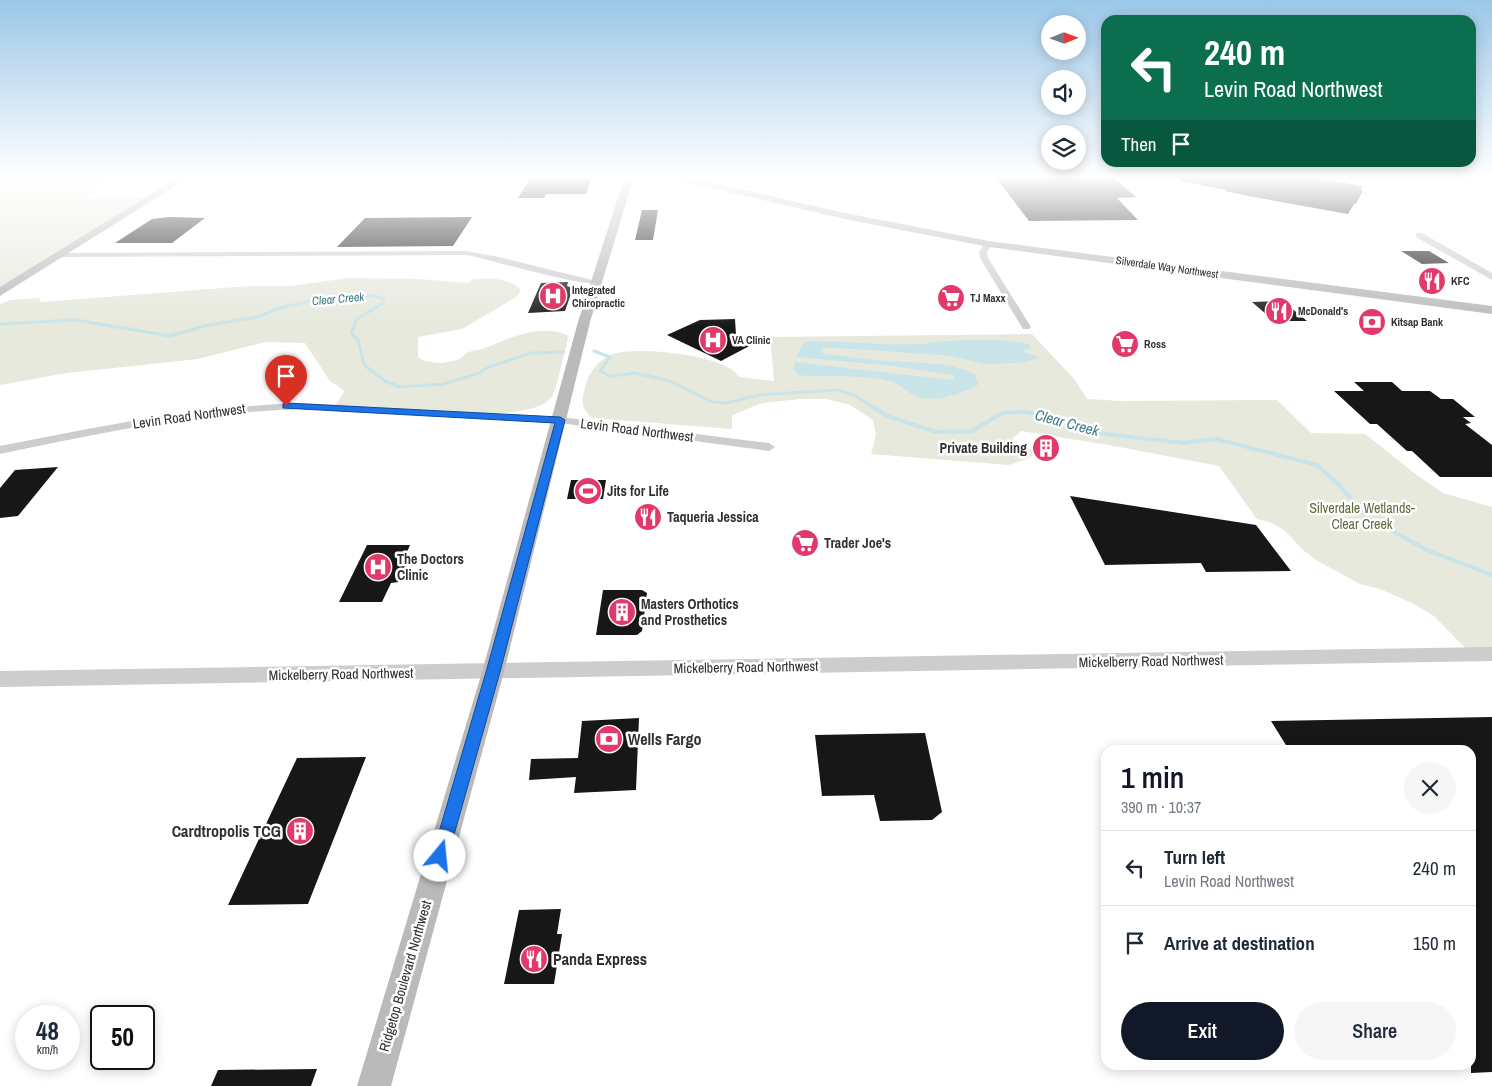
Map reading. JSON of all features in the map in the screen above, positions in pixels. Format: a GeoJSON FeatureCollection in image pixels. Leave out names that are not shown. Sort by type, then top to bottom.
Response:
{"type":"FeatureCollection","features":[{"type":"Feature","properties":{"kind":"main road"},"geometry":{"type":"LineString","coordinates":[[0,292],[107,226]]}},
{"type":"Feature","properties":{"kind":"main road","name":"Ridgetop Boulevard Northwest"},"geometry":{"type":"LineString","coordinates":[[374,1086],[493,672],[582,332],[614,226]]}},
{"type":"Feature","properties":{"kind":"main road","name":"Silverdale Way Northwest"},"geometry":{"type":"LineString","coordinates":[[891,226],[988,244],[1492,310]]}},
{"type":"Feature","properties":{"kind":"street"},"geometry":{"type":"LineString","coordinates":[[1419,235],[1492,277]]}},
{"type":"Feature","properties":{"kind":"street"},"geometry":{"type":"LineString","coordinates":[[988,244],[983,252],[984,258],[1026,327]]}},
{"type":"Feature","properties":{"kind":"street"},"geometry":{"type":"LineString","coordinates":[[61,254],[467,253],[501,258],[566,278],[596,282]]}},
{"type":"Feature","properties":{"kind":"street","name":"Levin Road Northwest"},"geometry":{"type":"LineString","coordinates":[[0,450],[192,414],[267,406],[320,406],[560,420],[769,447]]}},
{"type":"Feature","properties":{"kind":"street","name":"Mickelberry Road Northwest"},"geometry":{"type":"LineString","coordinates":[[0,679],[1492,654]]}},
{"type":"Feature","properties":{"kind":"green space"},"geometry":{"type":"Polygon","coordinates":[[[0,226],[106,226],[0,292],[0,226]]]}},
{"type":"Feature","properties":{"kind":"green space"},"geometry":{"type":"Polygon","coordinates":[[[348,278],[419,279],[469,283],[473,279],[492,279],[516,286],[521,290],[516,297],[462,329],[418,337],[418,357],[422,360],[438,363],[449,362],[459,359],[468,353],[526,333],[547,331],[567,335],[568,339],[556,387],[551,398],[537,407],[513,412],[483,414],[414,413],[334,407],[345,391],[330,381],[305,343],[266,342],[198,359],[67,373],[0,385],[0,304],[10,300],[39,298],[41,302],[249,286],[291,286],[348,278]]]}},
{"type":"Feature","properties":{"kind":"green space","name":"Silverdale Wetlands- Clear Creek"},"geometry":{"type":"Polygon","coordinates":[[[1032,334],[1075,380],[1087,399],[1121,401],[1277,400],[1311,433],[1365,434],[1418,476],[1443,493],[1492,507],[1492,654],[1472,655],[1434,616],[1414,604],[1380,589],[1360,584],[1316,560],[1303,550],[1284,530],[1270,522],[1257,519],[1219,466],[1021,431],[1012,439],[1037,453],[1027,459],[1009,465],[871,454],[876,435],[873,420],[850,405],[826,399],[801,399],[762,403],[732,415],[732,429],[592,418],[583,404],[586,383],[594,368],[608,356],[624,352],[674,353],[691,356],[721,364],[731,369],[739,377],[774,381],[770,337],[1032,334]]]}},
{"type":"Feature","properties":{"kind":"water"},"geometry":{"type":"Polygon","coordinates":[[[971,340],[1012,341],[1030,345],[1030,349],[1024,350],[1024,352],[1036,356],[1037,359],[1020,363],[985,364],[952,356],[856,349],[826,348],[820,350],[824,354],[942,365],[975,374],[978,385],[956,394],[931,399],[916,396],[896,383],[883,379],[798,375],[793,368],[795,362],[954,380],[954,375],[894,366],[796,357],[802,345],[807,341],[924,344],[971,340]]]}},
{"type":"Feature","properties":{"kind":"building"},"geometry":{"type":"Polygon","coordinates":[[[142,226],[195,226],[172,243],[115,243],[142,226]]]}},
{"type":"Feature","properties":{"kind":"building"},"geometry":{"type":"Polygon","coordinates":[[[358,226],[466,226],[453,246],[337,247],[358,226]]]}},
{"type":"Feature","properties":{"kind":"building"},"geometry":{"type":"Polygon","coordinates":[[[638,226],[655,226],[653,240],[635,240],[638,226]]]}},
{"type":"Feature","properties":{"kind":"building"},"geometry":{"type":"Polygon","coordinates":[[[1401,251],[1429,251],[1449,263],[1422,264],[1401,251]]]}},
{"type":"Feature","properties":{"kind":"building","name":"Integrated Chiropractic"},"geometry":{"type":"Polygon","coordinates":[[[568,282],[567,286],[573,288],[565,311],[528,313],[541,283],[568,282]]]}},
{"type":"Feature","properties":{"kind":"building","name":"McDonald's"},"geometry":{"type":"Polygon","coordinates":[[[1283,301],[1307,321],[1274,321],[1252,302],[1283,301]]]}},
{"type":"Feature","properties":{"kind":"building","name":"VA Clinic"},"geometry":{"type":"Polygon","coordinates":[[[735,319],[736,335],[755,343],[721,361],[667,335],[700,320],[735,319]]]}},
{"type":"Feature","properties":{"kind":"building"},"geometry":{"type":"Polygon","coordinates":[[[1354,382],[1392,382],[1402,391],[1430,391],[1441,399],[1453,399],[1475,417],[1463,417],[1471,423],[1465,424],[1492,445],[1492,477],[1440,477],[1412,451],[1407,451],[1377,424],[1370,424],[1334,391],[1364,391],[1354,382]]]}},
{"type":"Feature","properties":{"kind":"building"},"geometry":{"type":"Polygon","coordinates":[[[58,467],[18,516],[0,518],[0,488],[15,470],[58,467]]]}},
{"type":"Feature","properties":{"kind":"building","name":"Jits for Life"},"geometry":{"type":"Polygon","coordinates":[[[571,480],[606,480],[603,499],[567,499],[571,480]]]}},
{"type":"Feature","properties":{"kind":"building"},"geometry":{"type":"Polygon","coordinates":[[[1070,496],[1256,525],[1291,571],[1206,572],[1201,563],[1105,565],[1070,496]]]}},
{"type":"Feature","properties":{"kind":"building","name":"The Doctors Clinic"},"geometry":{"type":"Polygon","coordinates":[[[367,545],[410,545],[404,559],[409,559],[399,582],[391,583],[382,602],[339,602],[367,545]]]}},
{"type":"Feature","properties":{"kind":"building","name":"Masters Orthotics and Prosthetics"},"geometry":{"type":"Polygon","coordinates":[[[603,590],[642,590],[647,593],[642,631],[637,635],[596,635],[603,590]]]}},
{"type":"Feature","properties":{"kind":"building"},"geometry":{"type":"Polygon","coordinates":[[[1492,717],[1492,1072],[1471,1073],[1471,1070],[1476,1070],[1476,745],[1286,745],[1271,721],[1492,717]]]}},
{"type":"Feature","properties":{"kind":"building","name":"Wells Fargo"},"geometry":{"type":"Polygon","coordinates":[[[639,718],[636,790],[574,793],[576,777],[529,780],[531,759],[578,758],[582,721],[639,718]]]}},
{"type":"Feature","properties":{"kind":"building"},"geometry":{"type":"Polygon","coordinates":[[[925,733],[942,812],[932,820],[880,821],[874,795],[822,796],[815,735],[925,733]]]}},
{"type":"Feature","properties":{"kind":"building","name":"Cardtropolis TCG"},"geometry":{"type":"Polygon","coordinates":[[[366,757],[308,904],[228,905],[297,758],[366,757]]]}},
{"type":"Feature","properties":{"kind":"building","name":"Panda Express"},"geometry":{"type":"Polygon","coordinates":[[[561,909],[557,934],[562,934],[554,984],[504,984],[519,910],[561,909]]]}},
{"type":"Feature","properties":{"kind":"building"},"geometry":{"type":"Polygon","coordinates":[[[317,1069],[311,1086],[211,1086],[218,1070],[317,1069]]]}},
{"type":"Feature","properties":{"kind":"waterway","name":"Clear Creek"},"geometry":{"type":"LineString","coordinates":[[0,324],[75,320],[170,336],[209,325],[258,317],[277,309],[313,300],[374,296],[384,299],[383,303],[357,319],[351,333],[358,340],[364,365],[385,381],[400,387],[443,384],[477,374],[489,367],[531,353],[564,352]]}},
{"type":"Feature","properties":{"kind":"waterway","name":"Clear Creek"},"geometry":{"type":"LineString","coordinates":[[594,351],[610,357],[600,371],[610,376],[635,373],[667,380],[713,402],[726,403],[759,395],[838,390],[854,395],[875,408]]}},
{"type":"Feature","properties":{"kind":"waterway","name":"Clear Creek"},"geometry":{"type":"LineString","coordinates":[[873,407],[887,416],[936,432],[972,431],[1002,413],[1024,412],[1057,417],[1105,434],[1183,443],[1216,439],[1317,465],[1340,486],[1368,518],[1427,550],[1492,575]]}},
{"type":"Feature","properties":{"kind":"place","name":"KFC"},"geometry":{"type":"Point","coordinates":[1432,281]}},
{"type":"Feature","properties":{"kind":"place","name":"Integrated Chiropractic"},"geometry":{"type":"Point","coordinates":[553,296]}},
{"type":"Feature","properties":{"kind":"place","name":"TJ Maxx"},"geometry":{"type":"Point","coordinates":[951,298]}},
{"type":"Feature","properties":{"kind":"place","name":"McDonald's"},"geometry":{"type":"Point","coordinates":[1279,311]}},
{"type":"Feature","properties":{"kind":"place","name":"Kitsap Bank"},"geometry":{"type":"Point","coordinates":[1372,322]}},
{"type":"Feature","properties":{"kind":"place","name":"VA Clinic"},"geometry":{"type":"Point","coordinates":[713,340]}},
{"type":"Feature","properties":{"kind":"place","name":"Ross"},"geometry":{"type":"Point","coordinates":[1125,344]}},
{"type":"Feature","properties":{"kind":"place","name":"Private Building"},"geometry":{"type":"Point","coordinates":[1046,448]}},
{"type":"Feature","properties":{"kind":"place","name":"Jits for Life"},"geometry":{"type":"Point","coordinates":[588,491]}},
{"type":"Feature","properties":{"kind":"place","name":"Taqueria Jessica"},"geometry":{"type":"Point","coordinates":[648,517]}},
{"type":"Feature","properties":{"kind":"place","name":"Trader Joe's"},"geometry":{"type":"Point","coordinates":[805,543]}},
{"type":"Feature","properties":{"kind":"place","name":"The Doctors Clinic"},"geometry":{"type":"Point","coordinates":[378,567]}},
{"type":"Feature","properties":{"kind":"place","name":"Masters Orthotics and Prosthetics"},"geometry":{"type":"Point","coordinates":[622,612]}},
{"type":"Feature","properties":{"kind":"place","name":"Wells Fargo"},"geometry":{"type":"Point","coordinates":[609,739]}},
{"type":"Feature","properties":{"kind":"place","name":"Cardtropolis TCG"},"geometry":{"type":"Point","coordinates":[300,831]}},
{"type":"Feature","properties":{"kind":"place","name":"Panda Express"},"geometry":{"type":"Point","coordinates":[534,959]}},
{"type":"Feature","properties":{"kind":"route"},"geometry":{"type":"LineString","coordinates":[[286,406],[320,406],[560,420],[493,672],[440,856]]}}]}
